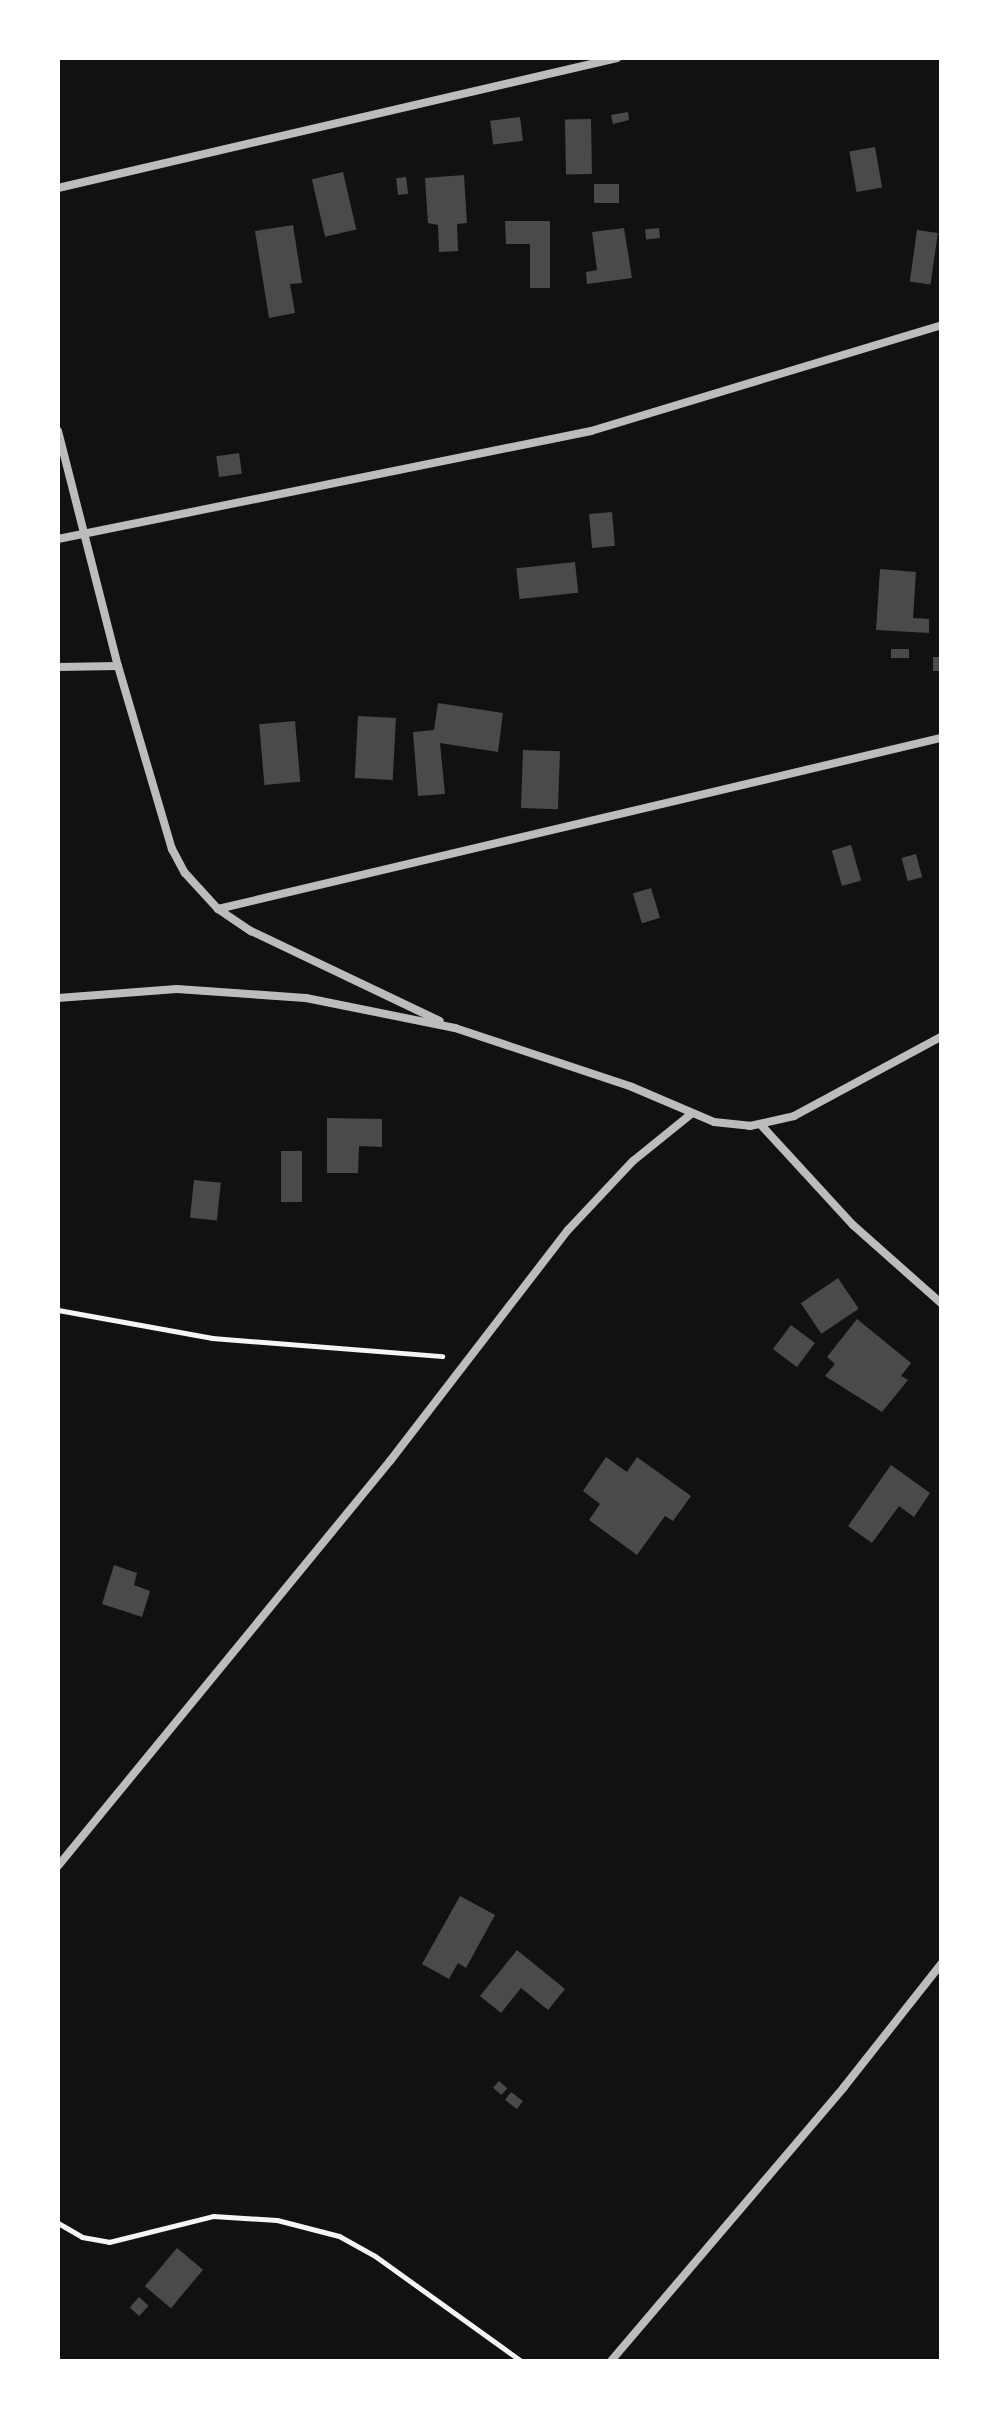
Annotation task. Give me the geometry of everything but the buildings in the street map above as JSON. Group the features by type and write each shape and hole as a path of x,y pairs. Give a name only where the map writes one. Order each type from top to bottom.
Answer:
{"street":[{"path":"58,188 617,58"},
{"path":"58,539 591,431 941,325"},
{"path":"58,431 118,666 172,849 218,909 251,931 455,1028 632,1087 714,1122 761,1125 794,1116 941,1037"},
{"path":"58,667 118,666"},
{"path":"218,909 941,738"},
{"path":"58,998 235,990 306,998 455,1028"},
{"path":"58,1866 568,1230 633,1161 691,1114"},
{"path":"761,1125 853,1225 941,1303"},
{"path":"611,2361 844,2087 941,1964"}],"path":[{"path":"58,1310 212,1338 467,1359"},
{"path":"58,2223 82,2237 109,2242 128,2241 213,2216 277,2220 339,2236 375,2256 521,2361"},
{"path":"173,2361 195,2361"}]}
